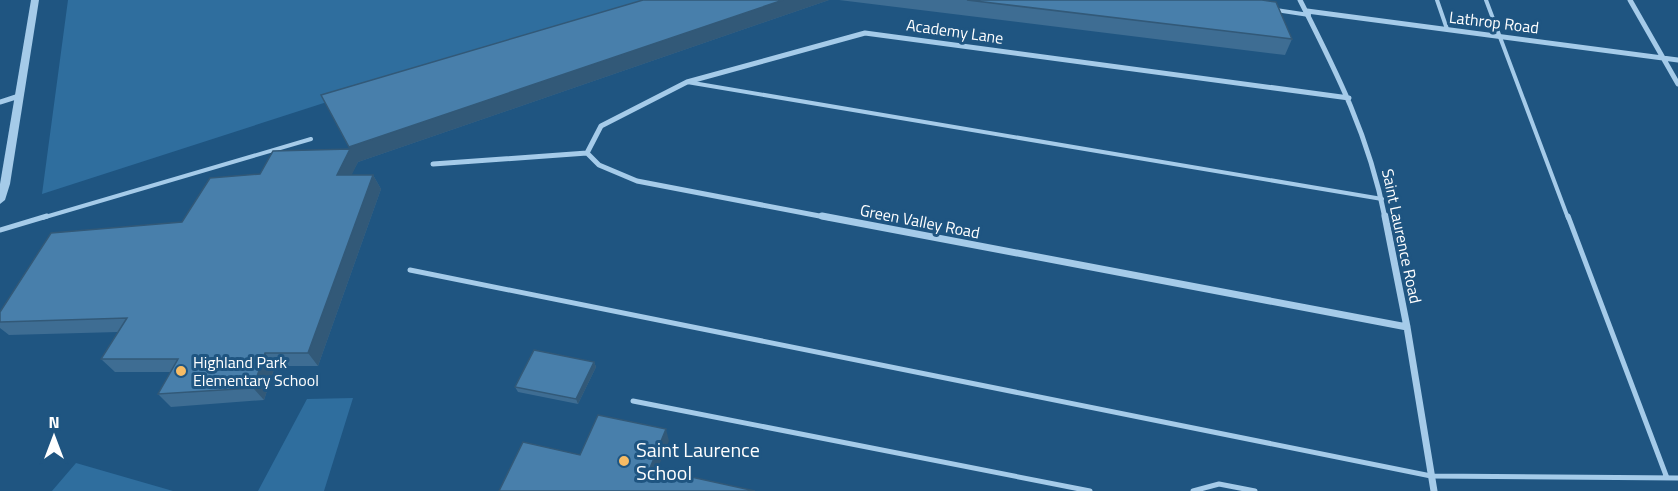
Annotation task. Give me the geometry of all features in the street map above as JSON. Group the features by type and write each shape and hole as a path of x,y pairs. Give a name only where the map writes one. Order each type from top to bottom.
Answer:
{"street":[{"path":"0,200 5,184 35,0"},
{"name":"Saint Laurence Road","path":"1300,0 1349,98 1376,171 1407,327 1434,491"},
{"path":"1630,0 1678,84"},
{"name":"Lathrop Road","path":"1308,13 1678,60"},
{"name":"Academy Lane","path":"587,153 601,126 687,82 865,33 1349,98"},
{"path":"0,102 19,96"},
{"path":"433,164 587,153"},
{"name":"Green Valley Road","path":"587,153 599,165 637,181 1407,327"}],"lane":[{"path":"1437,0 1447,29"},
{"path":"1486,0 1666,478"},
{"path":"1264,9 1308,13"},
{"path":"687,82 1382,199"},
{"path":"0,230 311,139"},
{"path":"410,270 1431,476 1678,478"},
{"path":"633,401 1090,491"},
{"path":"1193,491 1219,484 1256,491"}],"shaded area":[{"path":"68,0 643,0 42,194"},
{"path":"353,398 324,491 258,491 307,399"},
{"path":"76,463 173,491 52,491"}],"building":[{"path":"643,0 783,0 349,147 321,95"},
{"path":"967,0 1262,0 1276,2 1292,39"},
{"name":"Highland Park Elementary School","path":"350,149 337,175 373,175 308,353 265,353 253,388 158,394 178,359 101,359 127,318 0,322 0,312 51,233 182,222 210,178 260,174 273,151"},
{"path":"534,350 594,362 576,399 515,387"},
{"name":"Saint Laurence School","path":"598,415 666,429 650,468 755,491 499,491 523,442 580,455"}],"place":[{"name":"Highland Park Elementary School","path":"181,371"},
{"name":"Saint Laurence School","path":"624,461"}]}
